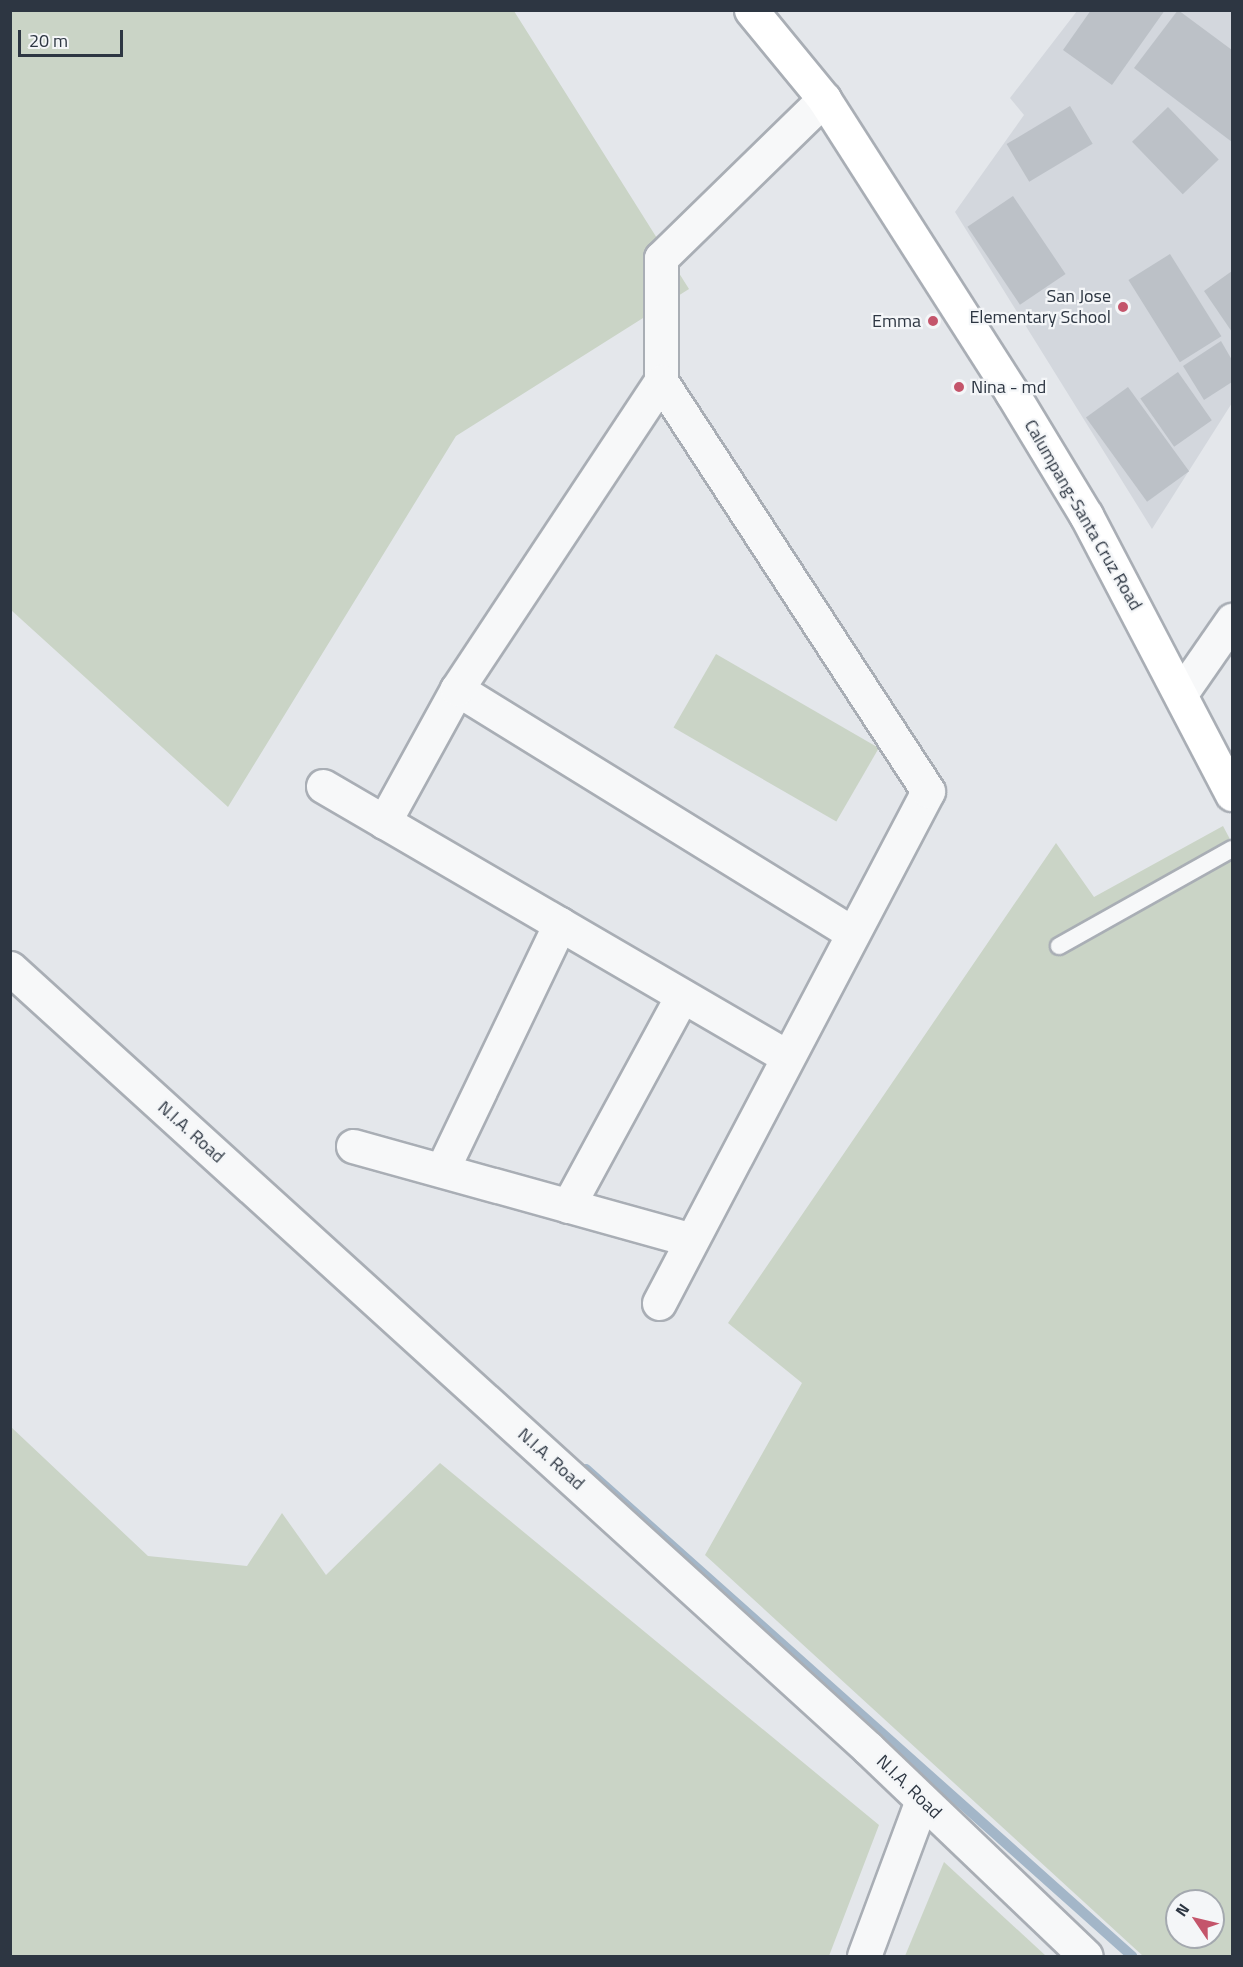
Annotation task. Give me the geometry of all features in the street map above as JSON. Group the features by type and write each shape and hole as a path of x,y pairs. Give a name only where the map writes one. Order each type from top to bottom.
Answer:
{"main road":[{"name":"Calumpang-Santa Cruz Road","path":"751,10 824,99 1086,515 1182,693 1233,794"}],"street":[{"path":"659,1304 688,1239 928,792 661,381 661,258 824,99"},
{"path":"384,822 457,689 661,381"},
{"path":"1182,693 1233,620"},
{"path":"457,689 852,933"},
{"path":"323,786 786,1056"},
{"path":"442,1170 560,924"},
{"name":"N.I.A. Road","path":"10,968 922,1800 1086,1956"},
{"path":"568,1206 682,996"},
{"path":"353,1146 688,1239"},
{"path":"864,1956 922,1800"}],"lane":[{"path":"1059,946 1233,849"}],"shaded area":[{"name":"San Jose Elementary School","path":"1077,11 1232,11 1232,403 1152,529 955,212 1024,115 1010,98"}],"green space":[{"path":"11,11 514,11 689,289 456,436 228,807 11,610"},
{"path":"716,654 879,748 836,822 674,728"},
{"path":"1223,826 1232,843 1232,1956 1143,1956 705,1555 802,1383 728,1323 1056,843 1094,897"},
{"path":"10,1426 148,1556 247,1566 282,1513 326,1575 440,1463 879,1825 829,1956 11,1956"},
{"path":"944,1862 1046,1956 905,1956"}],"building":[{"path":"1091,10 1165,10 1112,85 1063,50"},
{"path":"1178,10 1232,50 1232,142 1134,68"},
{"path":"1070,106 1093,144 1029,182 1007,144"},
{"path":"1168,107 1219,160 1183,194 1132,142"},
{"path":"1013,196 1066,274 1020,305 967,227"},
{"path":"1170,254 1221,336 1180,362 1128,280"},
{"path":"1232,271 1232,332 1204,291"},
{"path":"1221,341 1232,360 1232,382 1204,400 1183,366"},
{"path":"1178,372 1212,420 1174,447 1140,398"},
{"path":"1128,387 1189,471 1147,502 1086,418"}],"waterway":[{"path":"586,1469 1132,1956"}],"place":[{"name":"San Jose Elementary School","path":"1123,307"},
{"name":"Emma","path":"933,321"},
{"name":"Nina - md","path":"959,387"}]}
